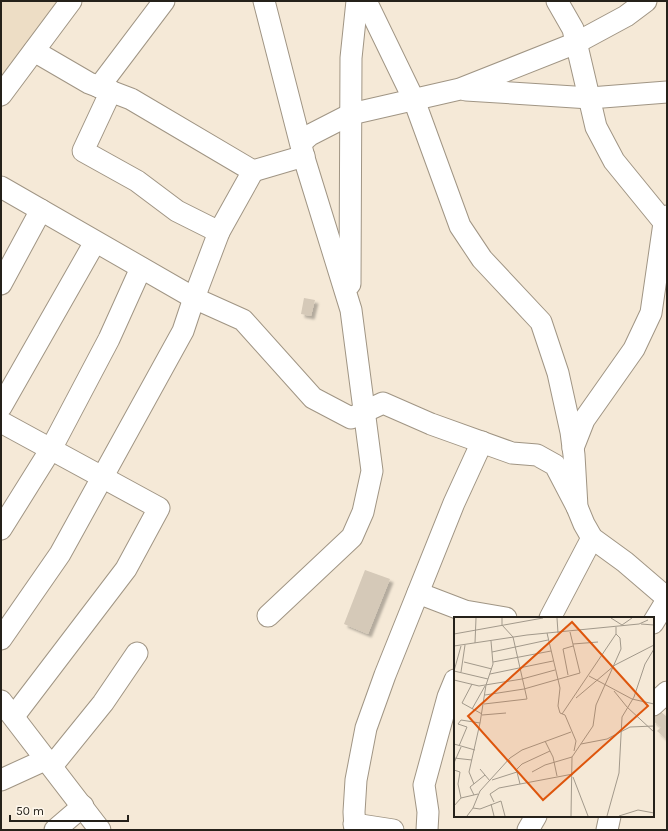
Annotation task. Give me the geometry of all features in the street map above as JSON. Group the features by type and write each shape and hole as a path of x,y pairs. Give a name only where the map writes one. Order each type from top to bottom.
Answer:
{"street":[{"path":"1,95 71,1"},
{"path":"164,1 105,89 83,151 138,181 177,211 220,232"},
{"path":"264,1 302,149 351,310"},
{"path":"268,616 352,537 363,512 372,471 351,310 351,58 357,1"},
{"path":"366,1 414,100 460,226 482,259 541,322 558,372 571,432 577,507"},
{"path":"557,1 573,29 596,127 614,161 666,222 651,313 634,349 584,420 573,448"},
{"path":"1,639 60,554 183,331 194,298 220,232 253,171 302,149 310,135 351,114 460,89 576,43 626,16 646,1"},
{"path":"34,51 89,83 131,99 253,171"},
{"path":"460,89 590,98 667,92"},
{"path":"1,187 194,298 243,320 313,398 351,418 383,403 432,424 512,453 537,455 555,465 592,538 625,562 667,599 654,621"},
{"path":"1,284 41,210"},
{"path":"1,406 95,242"},
{"path":"1,529 51,449 109,339 141,268"},
{"path":"1,422 159,508 126,569 7,708 100,830"},
{"path":"393,830 354,827 356,780 366,728 385,676 454,503 482,442"},
{"path":"551,617 592,538"},
{"path":"418,593 465,611 479,615 497,617"},
{"path":"1,780 50,763 104,703 137,653"},
{"path":"428,830 428,812 424,785 448,697 454,682"},
{"path":"654,703 667,692"},
{"path":"55,830 83,806"},
{"path":"528,830 535,817"},
{"path":"607,830 610,817"}],"shaded area":[{"path":"1,1 71,1 1,95"}],"building":[{"path":"304,298 315,300 311,316 301,314"},
{"path":"365,570 390,579 368,634 344,624"},
{"path":"660,711 667,717 667,740 657,731 661,727 654,722 654,717"}]}
